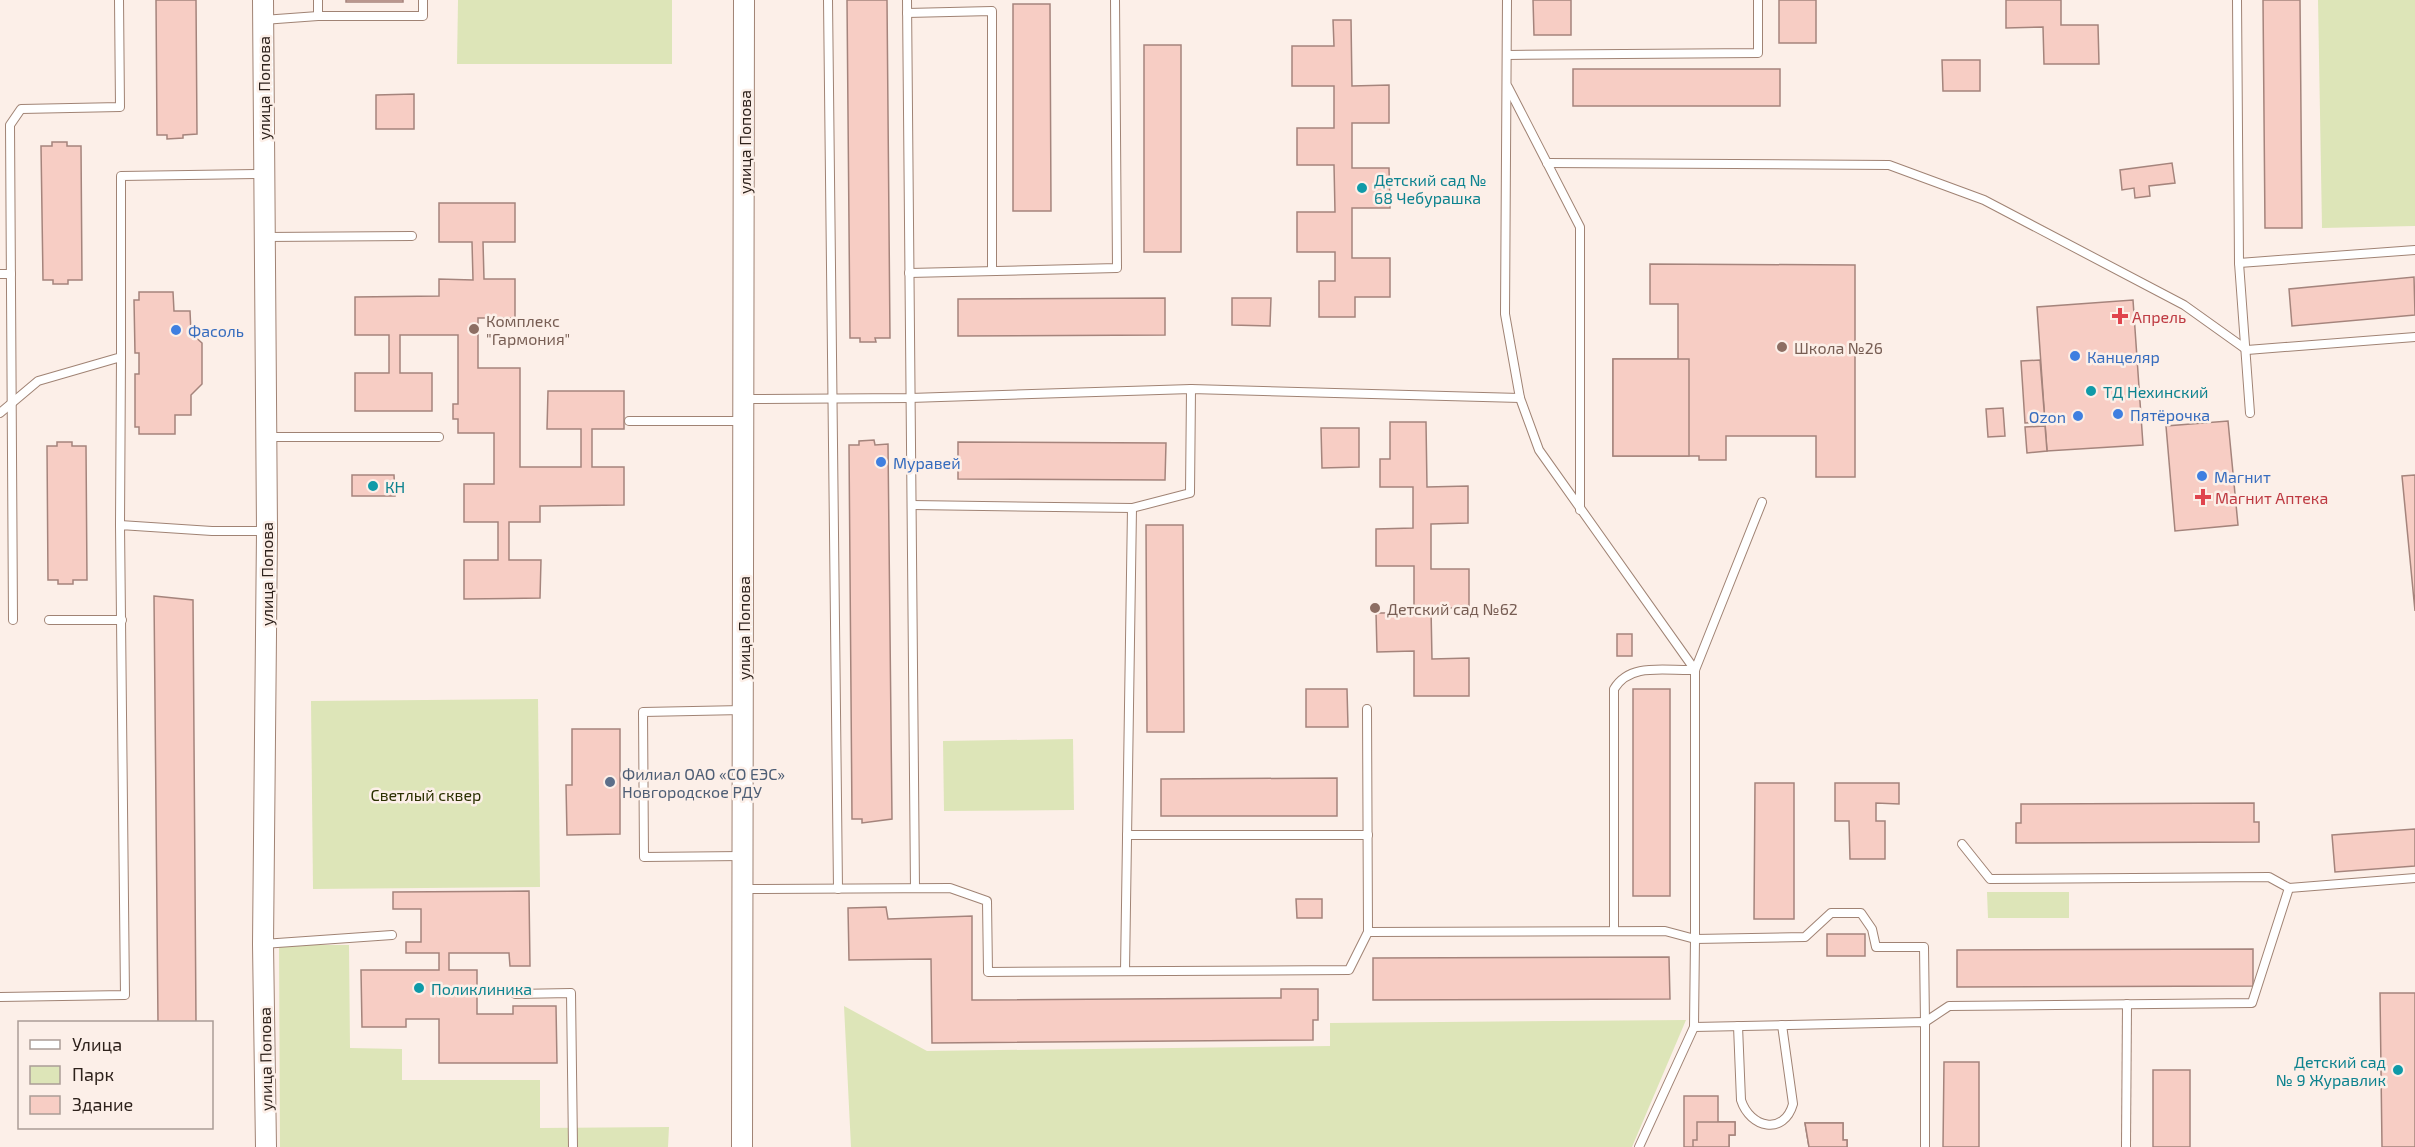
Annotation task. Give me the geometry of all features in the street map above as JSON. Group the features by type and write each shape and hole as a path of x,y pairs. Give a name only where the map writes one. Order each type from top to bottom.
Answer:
{"street":[{"name":"улица Попова","path":"263,0 267,437 263,944 266,1147"},
{"name":"улица Попова","path":"742,1147 744,0"}],"lane":[{"path":"13,620 10,125 21,109 120,107 119,0"},
{"path":"318,0 318,16"},
{"path":"263,20 318,16 423,16 423,0"},
{"path":"828,0 838,889"},
{"path":"907,0 915,888"},
{"path":"909,273 1117,268 1114,0"},
{"path":"1507,0 1505,314 1520,398 1539,450 1695,670"},
{"path":"1506,55 1758,53 1758,0"},
{"path":"2237,0 2239,263 2250,413"},
{"path":"907,13 992,11 992,271"},
{"path":"1507,85 1580,227 1580,510"},
{"path":"1546,163 1889,165 1984,200 2184,305 2247,350 2415,337"},
{"path":"0,997 125,995 120,525 121,176 264,174"},
{"path":"265,237 412,236"},
{"path":"2239,263 2415,250"},
{"path":"0,274 11,274"},
{"path":"0,412 13,404 38,381 121,357"},
{"path":"743,399 910,398 1191,389 1520,398"},
{"path":"912,505 1132,508 1190,492 1191,389"},
{"path":"629,421 743,421"},
{"path":"267,437 439,437"},
{"path":"1639,1147 1694,1027 1695,670 1762,502"},
{"path":"1125,971 1132,508"},
{"path":"120,525 212,531 267,531"},
{"path":"49,620 122,620"},
{"path":"1614,930 1614,689 1620,678 1632,671 1695,670"},
{"path":"743,890 950,888 987,901 988,972 1349,970 1368,932 1367,709"},
{"path":"743,856 644,857 643,712 744,710"},
{"path":"1127,835 1368,835"},
{"path":"1962,844 1990,879 2270,877 2289,888 2415,878"},
{"path":"1694,1027 1925,1022 1949,1006 2252,1003 2289,888"},
{"path":"1368,932 1614,930 1665,931 1695,939 1805,938 1831,913 1861,913 1872,930 1876,947 1924,947 1925,1147"},
{"path":"263,944 392,935"},
{"path":"514,994 571,993 573,1147"},
{"path":"2126,1147 2127,1004"},
{"path":"1738,1026 1742,1100 1745,1110 1760,1123 1769,1125 1783,1120 1790,1113 1793,1104 1782,1025"}],"green space":[{"path":"458,0 672,0 672,64 457,64"},
{"path":"2318,0 2415,0 2415,226 2322,228"},
{"name":"Светлый сквер","path":"538,699 540,887 313,889 311,701"},
{"path":"1073,739 1074,810 944,811 943,741"},
{"path":"1987,892 2069,892 2069,918 1988,918"},
{"path":"279,945 349,945 350,1048 402,1049 402,1080 540,1080 540,1128 669,1127 668,1147 280,1147"},
{"path":"844,1006 927,1051 1330,1046 1330,1023 1686,1020 1632,1147 851,1147"}],"building":[{"path":"156,0 196,0 197,134 183,135 183,138 167,139 167,135 157,135"},
{"path":"346,0 403,0 403,2 346,2"},
{"path":"847,0 887,0 890,338 875,338 876,342 860,342 860,338 850,338"},
{"path":"1533,0 1571,0 1571,35 1534,35"},
{"path":"1779,0 1816,0 1816,43 1779,43"},
{"path":"2006,0 2061,0 2061,25 2098,25 2099,64 2044,64 2043,27 2006,28"},
{"path":"2263,0 2300,0 2302,228 2265,228"},
{"path":"1013,4 1050,4 1051,211 1013,211"},
{"name":"Детский сад № 68 Чебурашка","path":"1333,20 1351,20 1352,86 1389,85 1389,123 1352,123 1352,168 1389,168 1390,208 1352,208 1352,258 1390,258 1390,297 1355,297 1355,317 1319,317 1319,281 1335,281 1335,252 1297,252 1297,212 1335,212 1334,165 1297,165 1297,128 1334,128 1334,86 1292,86 1292,46 1334,46"},
{"path":"1144,45 1181,45 1181,252 1144,252"},
{"path":"1942,60 1980,60 1980,91 1943,91"},
{"path":"1573,69 1780,69 1780,106 1573,106"},
{"path":"414,94 414,129 376,129 376,95"},
{"path":"52,142 67,142 67,146 81,146 82,280 68,280 68,284 53,284 53,280 43,280 41,146 52,146"},
{"path":"2172,163 2175,183 2149,186 2150,196 2135,198 2134,188 2122,190 2120,170"},
{"path":"439,203 515,203 515,242 483,242 484,279 515,279 515,318 478,318 478,368 520,368 520,467 581,467 581,429 547,429 548,391 624,391 624,429 592,429 592,467 624,467 624,505 540,506 540,522 509,522 509,560 541,560 540,598 464,599 464,560 498,560 498,522 464,522 464,484 494,484 494,433 458,433 458,419 453,419 453,404 458,404 458,335 400,335 400,373 432,373 432,411 355,411 355,373 389,373 389,335 355,335 355,297 439,296 439,279 473,280 472,242 439,242"},
{"path":"1650,264 1855,265 1855,477 1816,477 1816,436 1726,436 1726,460 1699,460 1699,456 1613,456 1613,359 1678,359 1678,304 1650,304"},
{"path":"2414,277 2415,315 2292,326 2289,289"},
{"path":"139,292 173,292 174,311 190,311 191,333 202,343 202,384 191,395 191,415 175,415 175,434 139,434 139,427 135,427 135,374 139,374 139,353 135,353 134,300 139,300"},
{"path":"1165,298 1165,335 958,336 958,299"},
{"path":"1232,298 1271,298 1270,326 1232,325"},
{"name":"ТД Нехинский","path":"2133,300 2143,445 2047,451 2037,307"},
{"path":"1613,359 1689,359 1689,456 1613,456"},
{"path":"2040,360 2045,422 2025,423 2021,361"},
{"path":"2003,408 2005,436 1988,437 1986,409"},
{"name":"Магнит","path":"2228,421 2238,525 2175,531 2166,426"},
{"path":"1390,422 1426,422 1427,487 1468,486 1468,523 1431,524 1431,569 1469,569 1469,608 1431,608 1432,659 1469,658 1469,696 1414,696 1414,651 1377,652 1376,613 1414,613 1414,566 1376,566 1376,529 1413,528 1413,487 1380,487 1380,459 1390,459"},
{"path":"2045,426 2047,451 2027,453 2025,427"},
{"path":"1321,428 1359,428 1359,467 1322,468"},
{"path":"874,440 875,445 888,444 892,819 862,823 862,819 852,819 849,445 859,445 859,441"},
{"path":"57,442 72,442 72,446 86,446 87,580 73,580 73,584 58,584 58,580 48,580 47,446 57,446"},
{"path":"958,442 1166,443 1165,480 958,479"},
{"name":"КН","path":"352,475 394,475 395,496 352,496"},
{"path":"2415,475 2415,611 2402,476"},
{"path":"1146,525 1183,525 1184,732 1147,732"},
{"path":"154,596 193,600 196,1021 158,1021"},
{"path":"1617,634 1632,634 1632,656 1617,656"},
{"path":"1306,689 1347,689 1348,727 1306,727"},
{"path":"1633,689 1670,689 1670,896 1633,896"},
{"path":"572,729 620,729 620,834 567,835 566,785 572,785"},
{"path":"1337,778 1337,816 1161,816 1161,779"},
{"path":"1755,783 1794,783 1794,919 1754,919"},
{"path":"1835,783 1899,783 1899,804 1876,803 1876,821 1885,821 1885,859 1850,859 1849,821 1835,821"},
{"path":"2254,803 2254,822 2259,822 2259,842 2016,843 2016,823 2021,823 2021,804"},
{"path":"2415,829 2415,866 2335,872 2332,835"},
{"name":"Поликлиника","path":"529,891 530,966 510,966 509,953 449,953 449,970 477,970 477,1014 513,1014 513,1006 556,1006 557,1063 439,1063 439,1019 406,1019 406,1027 362,1027 361,970 439,970 439,953 406,953 406,942 421,942 421,909 393,909 393,892"},
{"path":"1296,899 1322,899 1322,918 1297,918"},
{"path":"886,907 888,919 972,916 972,1000 1281,998 1281,989 1318,989 1318,1020 1313,1020 1313,1040 932,1043 931,959 849,960 848,908"},
{"path":"1827,934 1865,934 1865,956 1827,956"},
{"path":"2253,949 2253,986 1957,987 1957,950"},
{"path":"1669,957 1670,999 1373,1000 1373,958"},
{"name":"Детский сад № 9 Журавлик","path":"2380,993 2415,993 2415,1147 2382,1147"},
{"path":"1944,1062 1979,1062 1979,1147 1943,1147"},
{"path":"2153,1070 2190,1070 2190,1147 2153,1147"},
{"path":"1684,1096 1718,1096 1718,1122 1735,1122 1735,1135 1729,1135 1729,1147 1684,1147"},
{"path":"1697,1122 1735,1122 1735,1135 1729,1135 1729,1147 1693,1147 1693,1140 1697,1140"},
{"path":"1805,1123 1843,1123 1843,1140 1847,1140 1847,1147 1809,1147"},
{"path":"1805,1123 1843,1123 1843,1140 1847,1140 1847,1147 1809,1147"}],"place":[{"name":"Детский сад № 68 Чебурашка","path":"1362,188"},
{"name":"Апрель","path":"2120,316"},
{"name":"Комплекс \"Гармония\"","path":"474,329"},
{"name":"Фасоль","path":"176,330"},
{"name":"Школа №26","path":"1782,347"},
{"name":"Канцеляр","path":"2075,356"},
{"name":"ТД Нехинский","path":"2091,391"},
{"name":"Пятёрочка","path":"2118,414"},
{"name":"Ozon","path":"2078,416"},
{"name":"Муравей","path":"881,462"},
{"name":"Магнит","path":"2202,476"},
{"name":"КН","path":"373,486"},
{"name":"Магнит Аптека","path":"2203,497"},
{"name":"Детский сад №62","path":"1375,608"},
{"name":"Филиал ОАО «СО ЕЭС» Новгородское РДУ","path":"610,782"},
{"name":"Поликлиника","path":"419,988"},
{"name":"Детский сад № 9 Журавлик","path":"2398,1070"}]}
